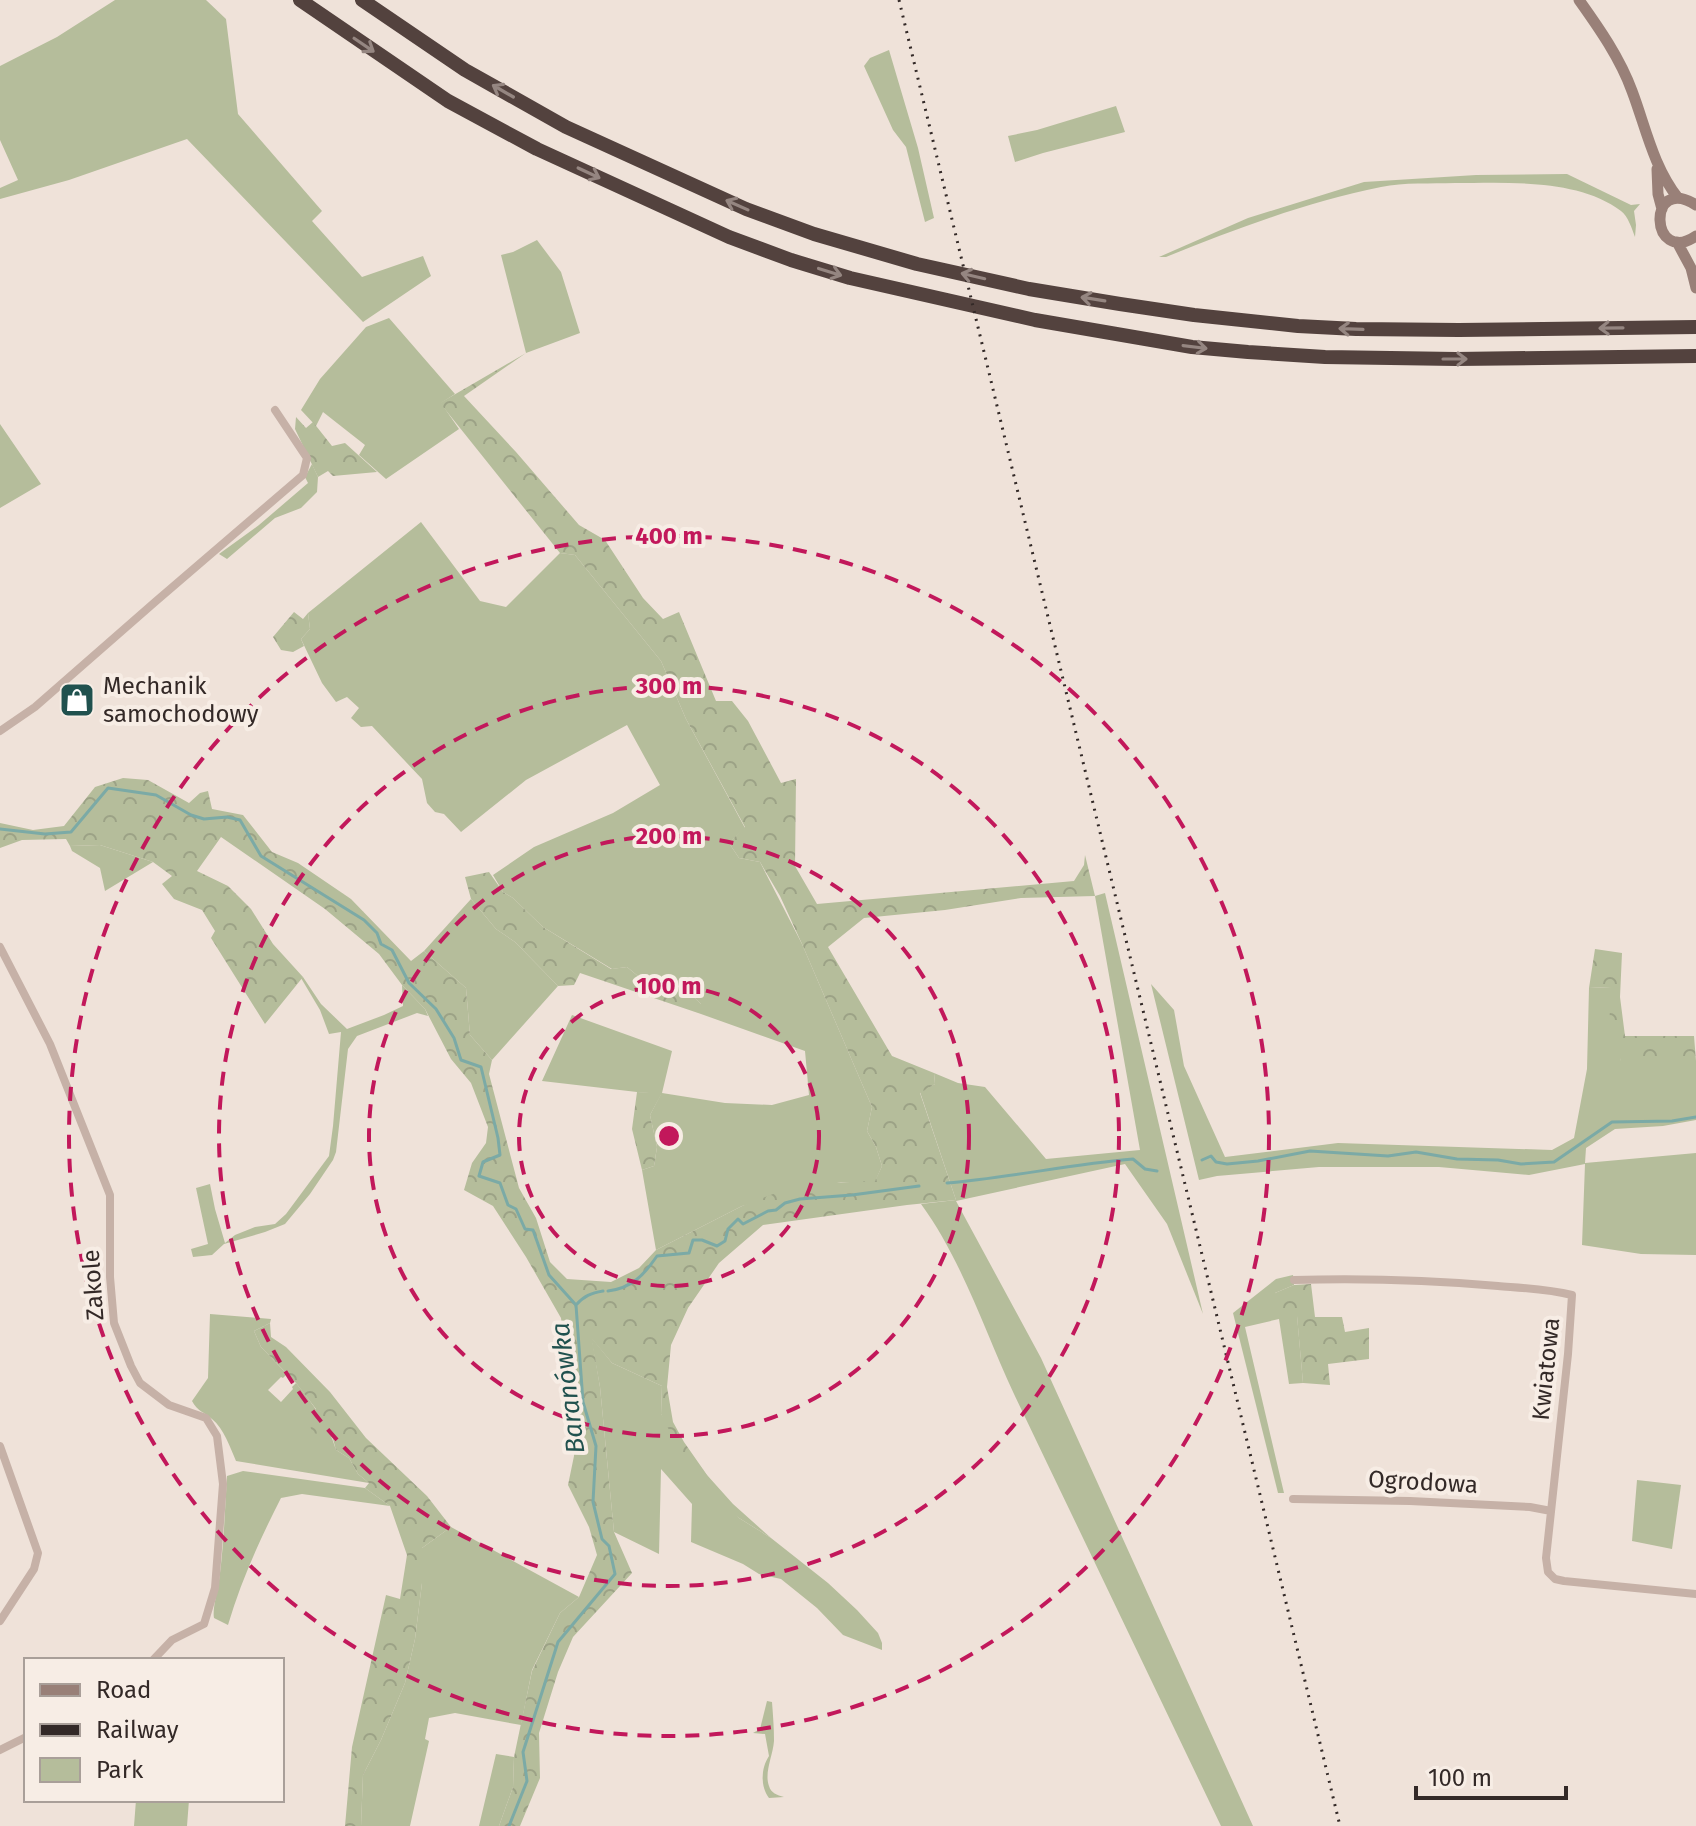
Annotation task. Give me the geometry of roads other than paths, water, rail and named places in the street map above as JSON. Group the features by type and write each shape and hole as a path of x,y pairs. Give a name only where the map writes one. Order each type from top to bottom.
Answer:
{"highway":[{"path":"300,0 448,101 537,149 729,237 850,278 1035,320 1192,347 1310,356 1456,359 1695,356"},
{"path":"362,0 465,70 566,127 746,209 814,234 917,264 1029,289 1194,315 1282,325 1356,329 1692,327"}],"street":[{"path":"1579,0 1617,58 1632,89 1657,164 1667,184 1678,198 1696,205"},
{"path":"1657,164 1662,209"},
{"path":"1678,198 1662,209 1660,227 1664,235 1677,242 1695,237"},
{"path":"1691,268 1695,237"},
{"path":"1677,242 1691,268 1696,288"},
{"path":"0,731 35,707 303,475 307,458 275,410"},
{"name":"Zakole","path":"0,947 50,1044 110,1195 110,1277 114,1323 131,1366 140,1383 169,1405 206,1418 217,1436 223,1484 215,1588 204,1624 172,1640 155,1658"},
{"name":"Kwiatowa","path":"1294,1280 1370,1278 1429,1281 1572,1295 1546,1565 1548,1572 1555,1579 1696,1594"},
{"path":"0,1446 38,1553 34,1569 0,1621"},
{"name":"Ogrodowa","path":"1293,1499 1419,1501 1530,1507 1551,1511"},
{"path":"0,1750 24,1738"}],"waterway":[{"name":"Baranówka","path":"0,829 45,834 71,832 108,788 156,795 204,819 227,817 240,820 261,856 364,920 377,933 381,944 392,950 409,983 436,1009 454,1038 461,1060 481,1067 500,1155 483,1162 479,1176 500,1183 508,1205 516,1209 525,1229 533,1230 549,1275 576,1305 583,1402 596,1446 593,1502 602,1539 609,1546 615,1574 558,1642 523,1752 527,1781 509,1826"},
{"path":"1202,1160 1211,1156 1216,1162 1227,1164 1310,1151 1388,1156 1416,1152 1521,1164 1554,1162 1612,1122 1672,1121 1696,1117"},
{"path":"947,1183 1133,1159 1145,1169 1157,1171"},
{"path":"608,1291 637,1280 657,1256 689,1253 693,1240 717,1246 725,1241 728,1229 738,1219 743,1224 785,1203 919,1186"},
{"path":"576,1305 588,1295 603,1291"}],"railway":[{"path":"899,0 1340,1826"}],"place":[{"name":"Mechanik samochodowy","path":"77,700"}]}
